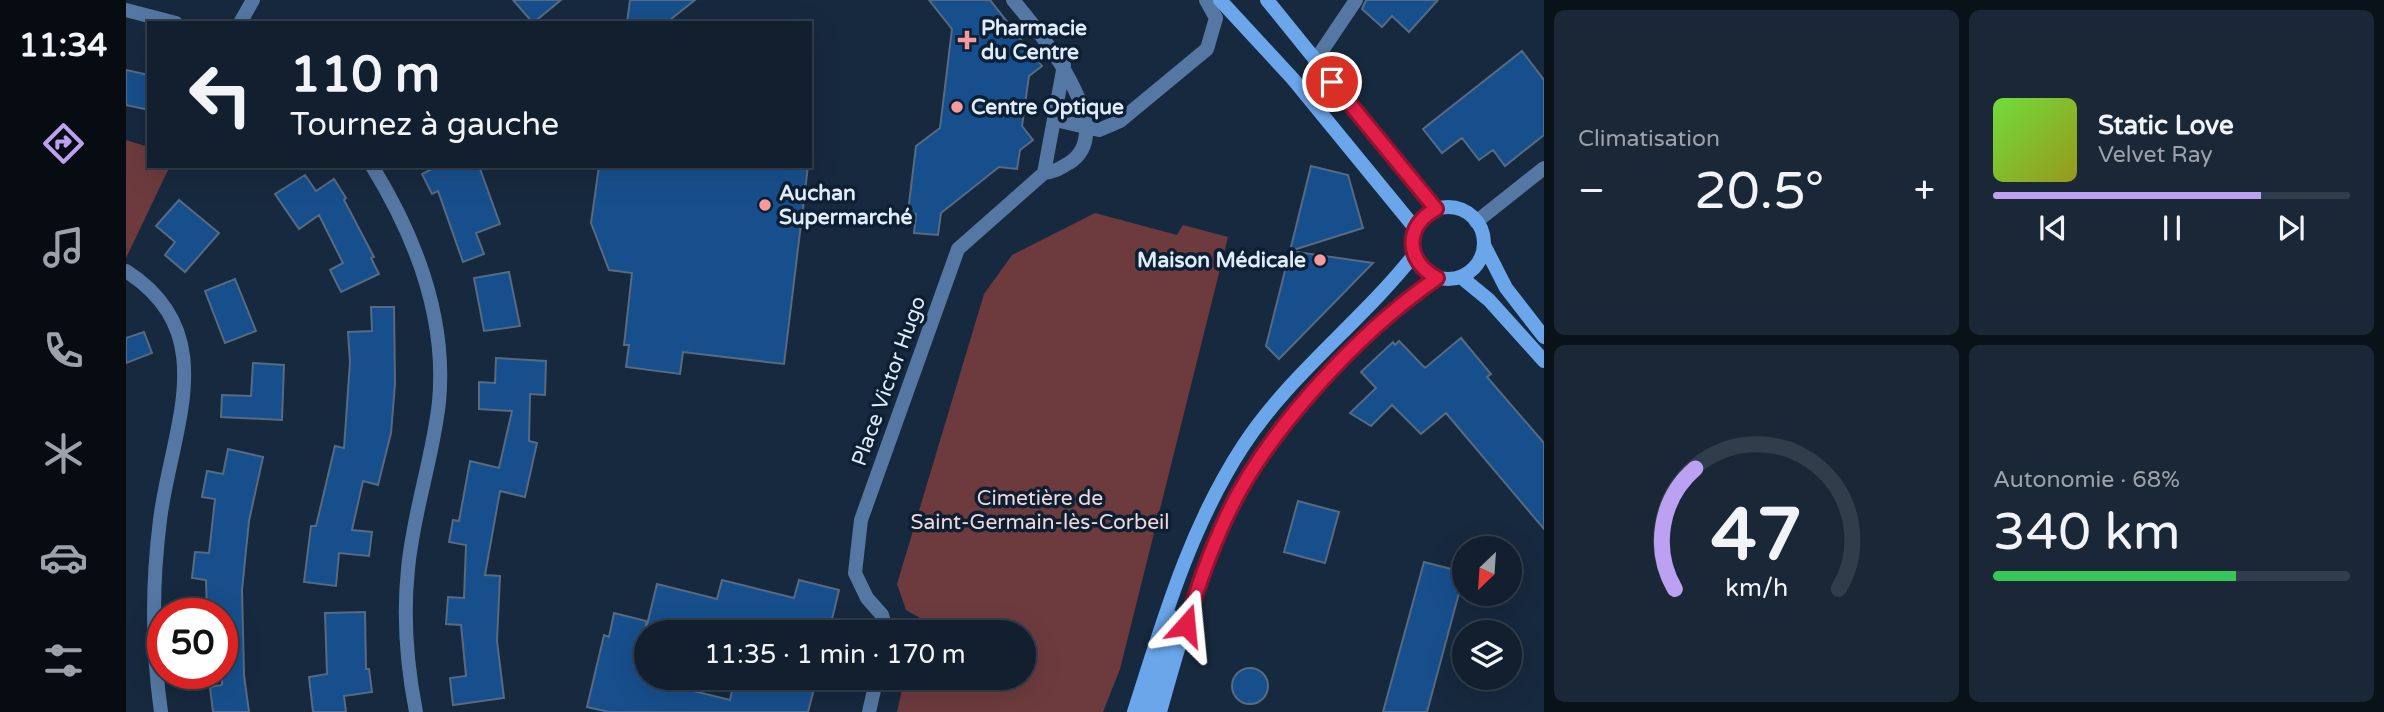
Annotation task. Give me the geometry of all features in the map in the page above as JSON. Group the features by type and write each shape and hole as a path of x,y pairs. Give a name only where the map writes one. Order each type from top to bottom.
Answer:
{"main road":[{"path":"1220,0 1293,79 1415,228"},
{"path":"1267,0 1436,209"},
{"path":"1437,278 1419,265 1414,255 1412,246 1415,228 1420,220 1436,209 1458,209 1476,222 1483,244 1506,288 1544,337"},
{"path":"1160,712 1199,584 1226,518 1261,458 1307,398 1402,302 1437,278 1461,276 1477,264 1483,244"},
{"path":"1134,712 1179,574 1210,503 1244,445 1290,386 1389,287 1414,255"},
{"path":"1461,276 1489,300 1544,361"},
{"path":"1147,712 1165,656 1179,574"}],"street":[{"path":"241,21 253,0"},
{"path":"1013,0 1064,65 1085,126"},
{"path":"1055,120 1099,130 1120,121 1207,49 1216,18 1206,0"},
{"path":"1315,61 1356,0"},
{"path":"126,10 168,21"},
{"path":"1044,173 1064,65"},
{"name":"Place Victor Hugo","path":"883,620 867,598 855,573 861,520 958,249 1044,173 1054,172 1084,151 1087,138 1085,126"},
{"path":"373,168 412,240 425,278 439,360 439,401 408,568 406,625 416,712"},
{"path":"1476,222 1544,168"},
{"path":"126,271 156,296 169,314 179,333 187,375 166,479 155,571 154,624 161,712"},
{"path":"869,712 874,690"}],"green space":[{"path":"126,140 147,146 147,168 169,168 126,258"},
{"name":"Cimetière de Saint-Germain-lès-Corbeil","path":"1095,213 1177,235 1183,225 1228,237 1120,669 1103,712 897,712 902,690 1036,690 1036,620 920,620 906,610 897,584 984,294 1012,255"}],"building":[{"path":"513,0 561,0 535,21 531,21"},
{"path":"630,0 695,0 669,21 627,21"},
{"path":"929,0 990,0 1042,66 1029,76 1022,126 1033,140 1020,150 1017,169 999,167 941,213 938,235 914,233 916,214 908,212 916,146 940,128 952,29"},
{"path":"1366,0 1438,0 1409,32 1392,16 1382,27 1362,9"},
{"path":"1522,51 1544,80 1544,135 1505,166 1493,150 1479,160 1462,138 1442,153 1423,129"},
{"path":"126,70 147,75 147,110 126,105"},
{"path":"1311,166 1348,175 1363,228 1290,251"},
{"path":"434,168 480,168 500,224 476,233 484,254 463,262 438,191 432,194 422,174"},
{"path":"599,168 808,168 784,364 683,352 680,374 626,367 629,345 624,345 632,273 609,270 591,223"},
{"path":"305,175 316,191 334,179 374,257 371,258 379,274 341,292 330,270 343,263 319,215 299,229 275,194"},
{"path":"179,200 219,233 185,272 165,255 175,242 156,226"},
{"path":"1290,251 1373,263 1279,359 1266,346"},
{"path":"509,272 520,326 484,331 474,278"},
{"path":"235,279 256,331 225,343 205,291"},
{"path":"371,307 394,307 395,384 391,433 378,485 363,481 352,530 372,532 369,556 339,553 336,586 304,582 311,526 316,526 335,446 344,448 350,362 348,332 372,331"},
{"path":"144,332 152,353 126,363 126,338"},
{"path":"1461,338 1491,374 1487,377 1544,443 1544,529 1446,413 1421,434 1392,405 1371,426 1350,413 1376,388 1361,372 1393,342 1395,345 1399,341 1425,368"},
{"path":"496,358 546,361 545,395 530,394 529,441 537,443 525,497 500,491 485,575 500,576 497,641 504,698 453,705 450,678 466,676 461,625 446,624 448,597 464,598 466,545 449,542 453,520 459,521 470,461 499,468 512,411 479,409 479,382 495,383"},
{"path":"253,363 284,365 282,420 221,417 222,395 251,396"},
{"path":"228,449 263,457 249,521 242,590 244,675 249,712 213,712 210,689 238,689 238,598 207,598 206,580 192,578 195,552 209,553 215,499 202,497 207,471 223,474"},
{"path":"1298,501 1339,512 1325,563 1284,552"},
{"path":"1424,562 1452,569 1452,606 1456,606 1427,712 1383,712"},
{"path":"722,580 794,598 799,580 839,590 832,620 648,620 657,584 717,599"},
{"path":"365,612 366,669 369,669 372,692 344,696 346,712 313,712 309,677 327,674 325,613"},
{"path":"614,613 642,620 634,620 634,690 689,690 730,700 732,690 814,690 808,712 609,712 587,707 604,635 609,637"},
{"path":"1250,668 1263,673 1268,686 1263,699 1250,704 1237,699 1232,686 1237,673"}],"place":[{"name":"Pharmacie du Centre","path":"967,40"},
{"name":"Centre Optique","path":"957,107"},
{"name":"Auchan Supermarché","path":"765,205"},
{"name":"Maison Médicale","path":"1320,260"}],"route":[{"path":"1186,625 1199,584 1226,518 1261,458 1307,398 1402,302 1437,278 1419,265 1412,246 1412,237 1420,220 1436,209 1332,82"}]}
